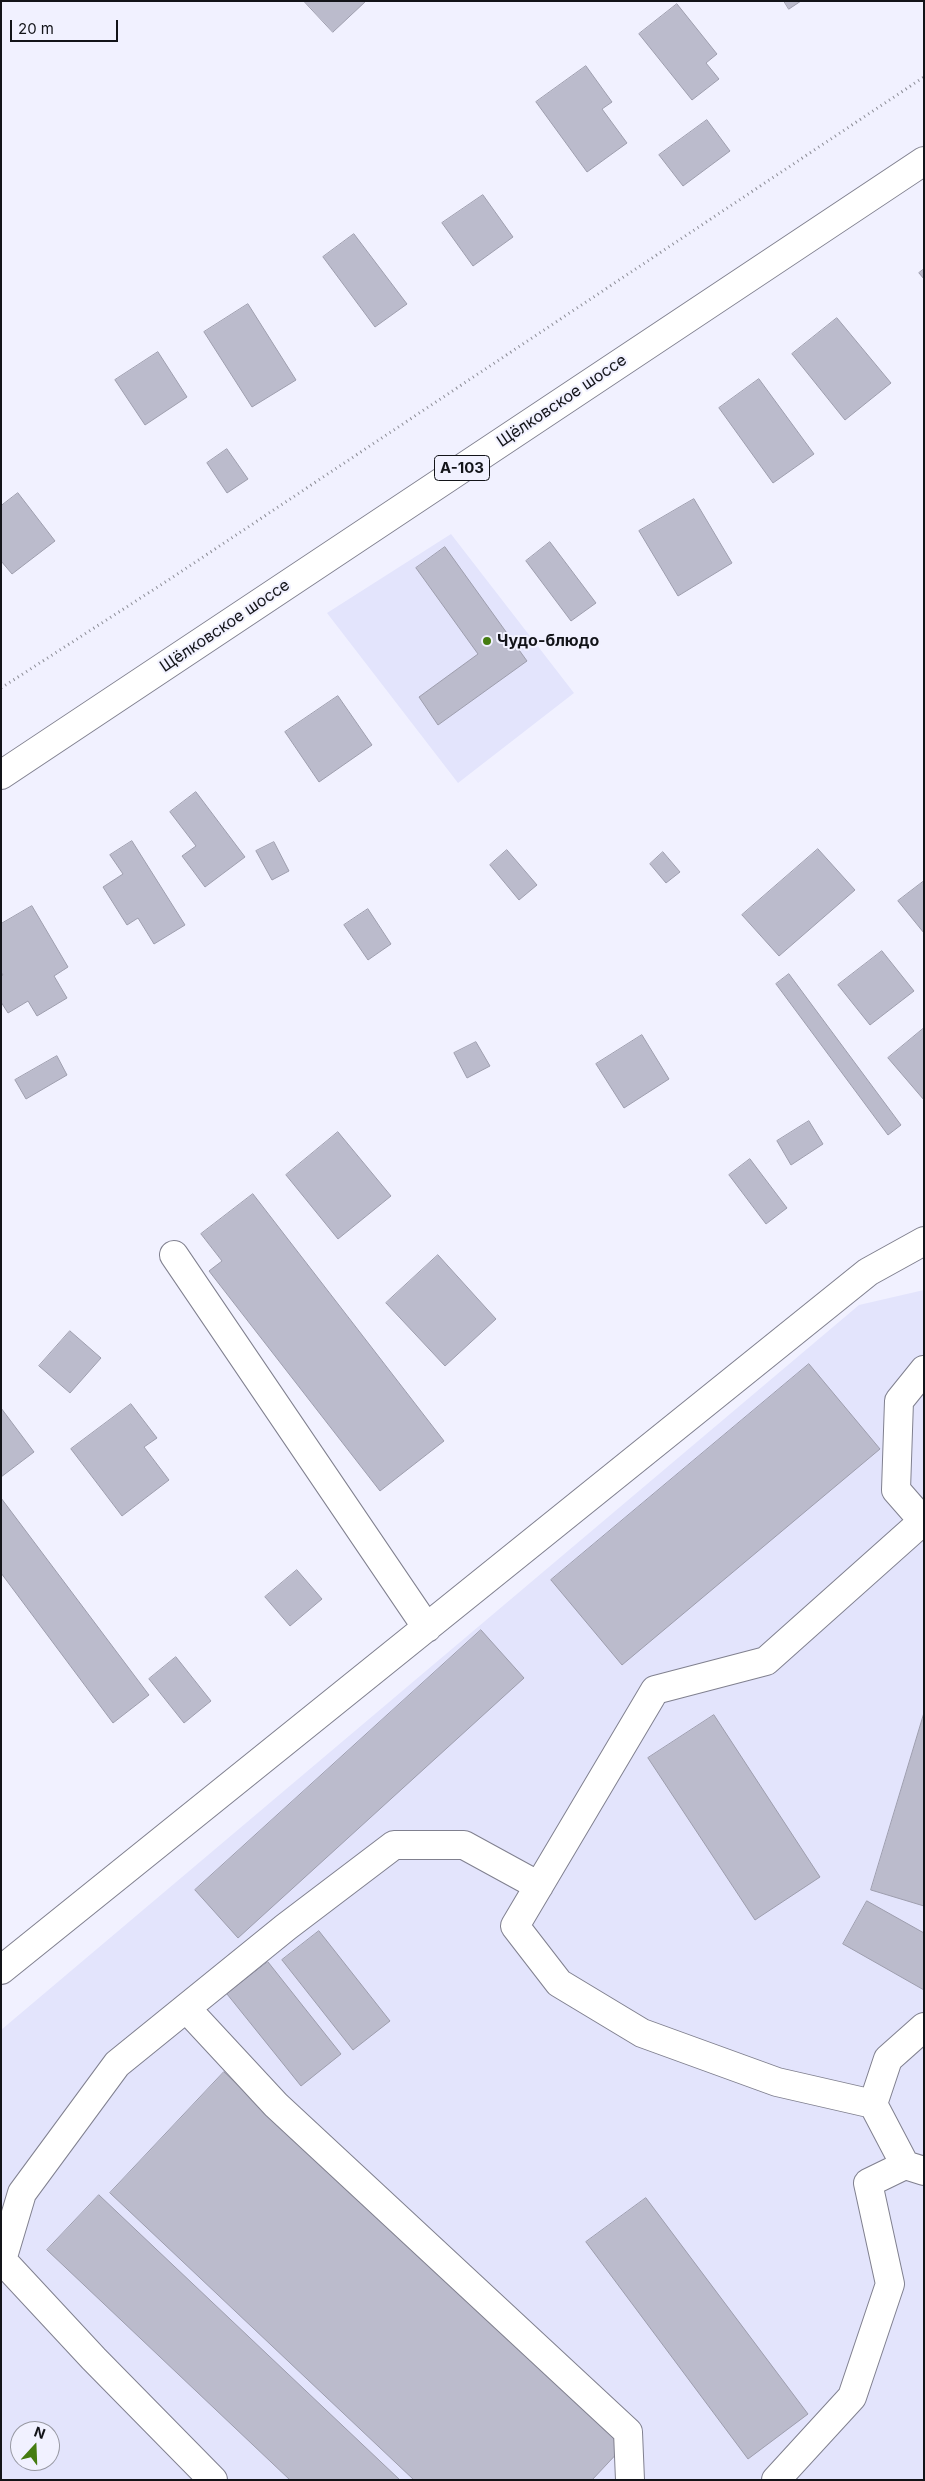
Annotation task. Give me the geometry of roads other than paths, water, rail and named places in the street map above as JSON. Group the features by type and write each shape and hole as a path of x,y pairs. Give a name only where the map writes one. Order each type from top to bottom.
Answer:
{"main road":[{"name":"Щёлковское шоссе","path":"1,774 924,161"},
{"path":"1,1970 868,1272 924,1241"},
{"path":"174,1255 427,1628"},
{"path":"776,2480 852,2398 890,2284 868,2182 914,2168 873,2104 777,2082 642,2033 559,1983 515,1926 654,1690 766,1661 923,1522 896,1490 899,1401 924,1370"},
{"path":"213,2480 94,2359 2,2260 22,2193 117,2064 286,1927 394,1845 464,1845 539,1886"},
{"path":"186,2008 276,2105 628,2432 630,2480"},
{"path":"873,2104 888,2059 924,2027"}],"place":[{"name":"Чудо-блюдо","path":"487,641"}]}
